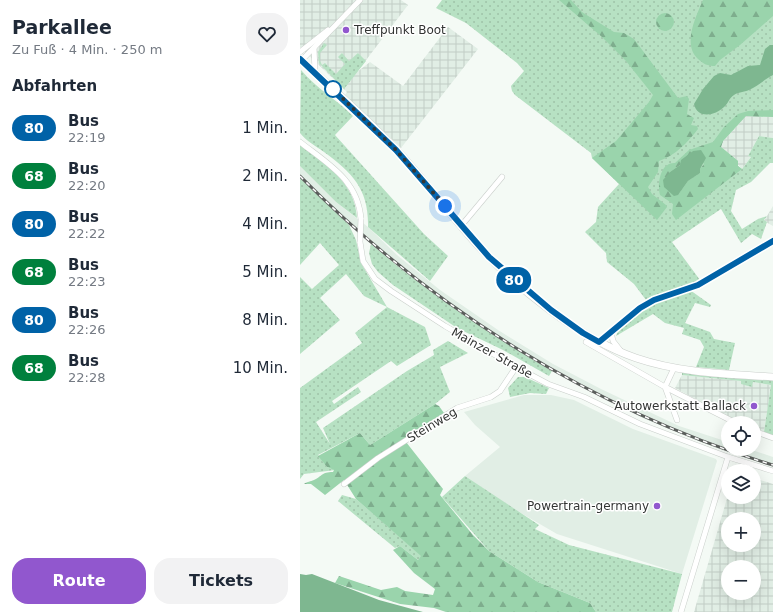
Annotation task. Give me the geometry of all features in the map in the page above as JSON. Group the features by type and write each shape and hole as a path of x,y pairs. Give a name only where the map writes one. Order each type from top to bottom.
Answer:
{"main road":[{"path":"301,61 393,146 489,257 540,302 571,325 599,342 622,352 674,368 773,377"}],"street":[{"path":"301,61 360,0"},
{"path":"300,52 331,29"},
{"path":"315,47 313,59 315,73"},
{"name":"Mainzer Straße","path":"300,142 336,170 349,183 358,203 361,219 360,242 363,261 376,279 391,291 445,326 548,384 584,397 640,424 728,457 773,471"},
{"path":"461,226 502,177"},
{"path":"599,342 649,302 698,285 771,243"},
{"path":"611,332 613,341 622,352"},
{"path":"586,342 665,387 722,416"},
{"name":"Steinweg","path":"344,484 378,458 457,408 491,397 500,391 516,367"},
{"path":"674,368 665,387 677,420"},
{"path":"761,434 773,438"},
{"path":"681,612 728,457"}],"shaded area":[{"path":"300,0 401,0 408,5 357,72 370,62 403,86 448,27 478,49 401,148 345,95 347,92 300,47"},
{"path":"442,0 773,0 773,117 746,116 723,141 721,147 738,161 738,166 742,169 751,157 748,156 759,136 773,138 773,163 770,163 751,182 736,190 731,211 742,229 758,219 767,216 764,220 767,222 761,239 752,234 741,243 721,209 672,242 700,280 646,300 634,284 607,262 606,253 585,232 596,222 598,207 619,184 592,158 591,153 515,95 511,86 524,71 517,63 466,23 436,8"},
{"path":"324,43 327,45 320,53 320,61 322,65 325,63 336,74 345,64 338,57 342,53 349,61 358,53 366,61 344,89 319,63 318,52"},
{"path":"770,45 773,45 773,75 747,91 737,93 725,106 716,112 711,114 702,114 696,109 694,104 703,89 714,76 720,73 731,75 748,66 760,65 765,49"},
{"path":"301,70 313,83 353,116 335,135 424,234 448,256 430,281 368,227 366,203 351,175 300,133"},
{"path":"746,116 773,117 773,138 759,136 748,156 751,157 742,169 721,147 723,141"},
{"path":"300,145 329,167 345,184 355,205 357,218 336,202 300,166"},
{"path":"701,150 706,158 700,169 700,173 688,181 678,195 674,196 664,187 663,180 670,172 680,165 681,160 693,151"},
{"path":"300,166 336,202 368,227 397,255 440,290 498,330 553,364 601,389 679,426 721,440 721,449 645,419 552,371 494,337 435,296 356,231 300,178"},
{"path":"300,178 349,225 356,240 361,263 387,307 364,296 346,274 320,298 340,320 300,354 300,277 312,289 339,265 320,243 300,265"},
{"path":"773,206 773,226 764,221"},
{"path":"371,244 392,262 458,312 552,371 549,376 503,350 457,328 393,285 378,272 372,264 369,253"},
{"path":"690,290 711,305 710,307 695,303 685,323 710,332 714,339 735,343 729,370 696,367 704,347 700,340 682,334 684,328 665,323 653,314 616,336 620,328 627,320 637,313 670,297"},
{"path":"387,307 425,327 431,345 397,366 391,361 332,401 334,404 358,387 361,392 316,422 330,444 323,428 407,371 434,355 433,350 448,341 468,353 440,367 450,392 435,404 370,445 360,433 318,455 327,467 335,470 304,474 300,479 300,388 362,343 355,333"},
{"path":"682,372 773,379 773,437 764,432 771,385 753,382 752,387 741,384 741,381 682,375"},
{"path":"682,375 741,381 752,386 753,382 771,385 764,432 761,430 761,416 727,416 675,388"},
{"path":"518,377 525,377 549,388 546,394 530,393 510,397 508,388"},
{"path":"524,395 551,395 574,400 633,429 716,459 717,461 682,574 557,534 514,509 465,476 500,447 475,425 464,412"},
{"path":"761,453 773,457 773,467 741,456 761,456"},
{"path":"465,476 539,525 535,529 569,545 682,574 672,612 596,612 590,603 538,582 489,551 442,497"},
{"path":"761,480 773,484 773,612 694,612 721,519 721,552 761,552 761,512 723,512 725,504 761,504"},
{"path":"342,495 356,499 422,556 418,560 400,546 395,548 338,501"},
{"path":"300,574 312,574 379,600 423,612 300,612"}],"green space":[{"path":"559,0 571,0 582,12 614,32 624,33 634,39 678,98 687,96 689,99 687,114 694,118 691,125 697,126 698,129 681,148 659,161 658,172 648,187 652,194 667,207 657,220 592,158 616,141 649,102 653,95 626,61 602,37"},
{"path":"703,0 773,0 773,16 740,45 720,60 715,66 710,66 698,59 693,53 691,46 694,22"},
{"path":"665,13 671,16 674,22 671,28 665,31 659,28 656,22 659,16"},
{"path":"773,110 773,117 746,116 723,141 721,147 738,161 738,166 742,169 676,220 672,214 673,204 660,195 659,180 663,170 666,166 675,163 689,150 713,142 724,127 738,114 748,111","holes":["693,151 704,164 700,169 700,173 688,181 678,195 670,172 680,165"]},
{"path":"435,404 439,406 444,413 429,422 406,442 443,489 440,495 473,535 489,551 538,582 590,603 596,612 446,612 434,608 400,604 335,583 339,576 381,590 397,587 405,591 433,595 435,589 414,573 393,550 400,546 418,560 421,556 356,499 344,480 325,495 311,484 304,484 317,479 324,473 333,472 334,470 327,467 318,456 360,433 370,445"}],"railway":[{"path":"300,176 351,224 404,269 460,311 519,350 580,385 642,416 707,442 773,465"}],"bus line":[{"name":"80","path":"300,59 363,117 396,150 472,240 489,257 522,287 561,318 599,342 640,308 654,300 698,285 773,241"}],"place":[{"name":"Treffpunkt Boot","path":"346,30"},
{"name":"Autowerkstatt Ballack","path":"754,406"},
{"name":"Powertrain-germany","path":"657,506"}],"route":[{"path":"333,89 371,124 396,150 445,206"}]}
